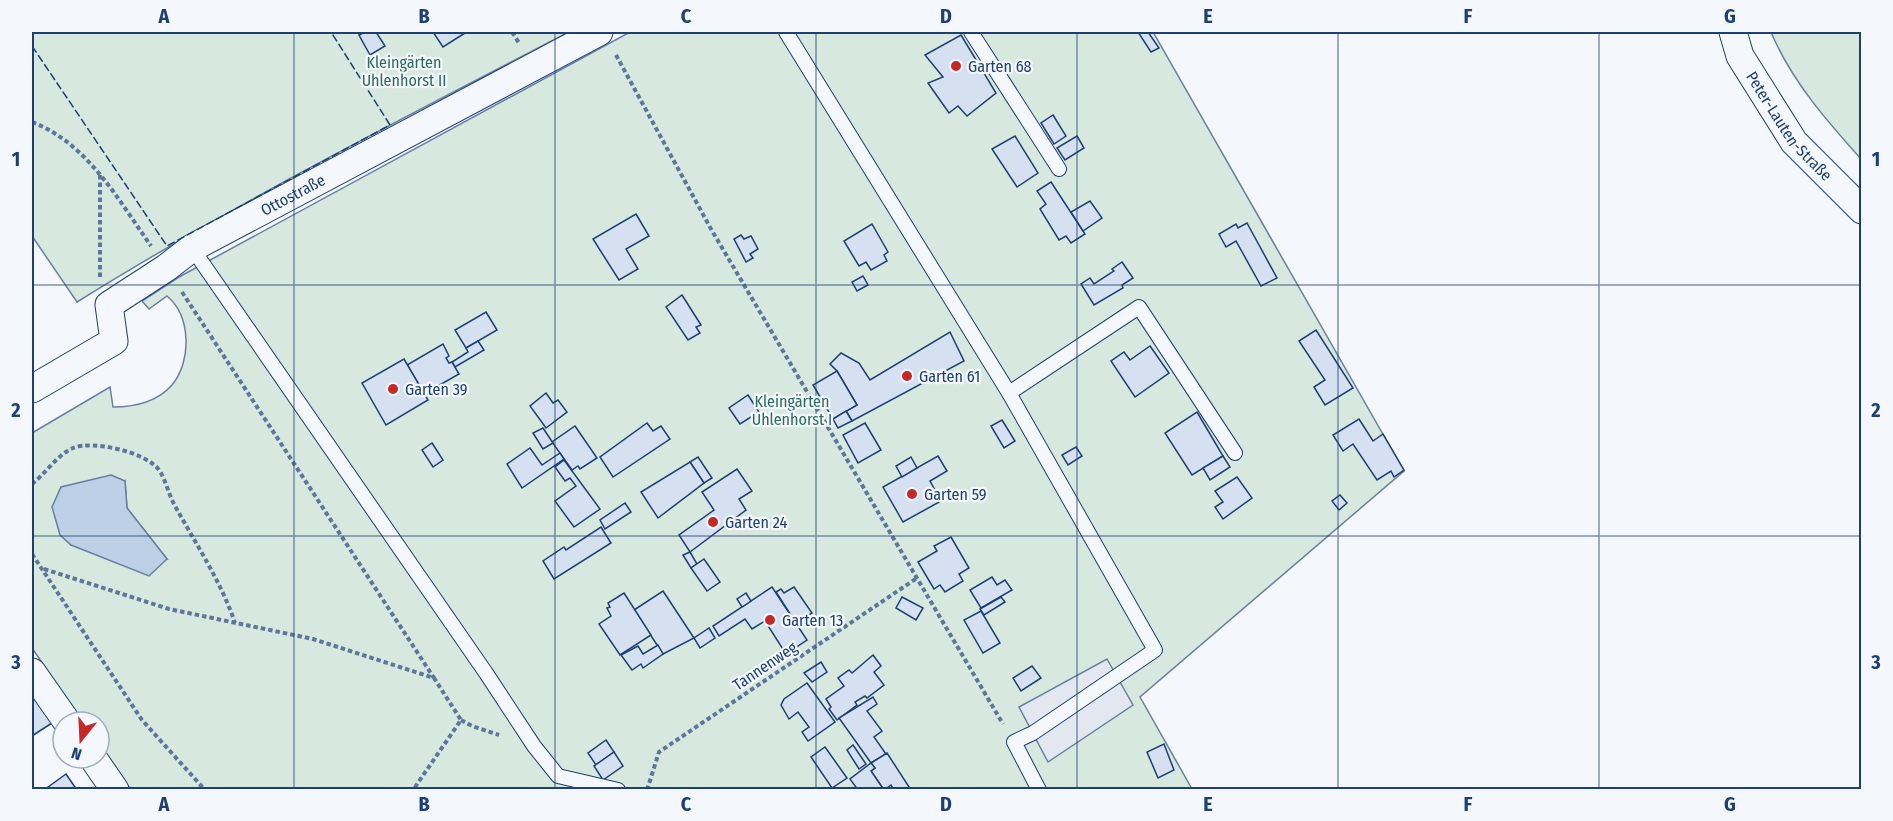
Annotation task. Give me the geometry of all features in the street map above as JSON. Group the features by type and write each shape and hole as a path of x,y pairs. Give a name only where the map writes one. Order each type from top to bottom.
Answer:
{"street":[{"name":"Peter-Lauten-Straße","path":"1733,32 1740,56 1794,142 1862,210"},
{"name":"Ottostraße","path":"108,305 166,268 192,248 606,41"},
{"path":"32,389 114,341 108,305"},
{"path":"32,672 59,710"},
{"path":"102,770 115,789"}],"lane":[{"path":"786,32 1009,393 1155,650 1033,733 1014,742 1039,789"},
{"path":"971,32 1059,169"},
{"path":"192,248 486,673 534,747 558,776 618,789"},
{"path":"1009,393 1138,307 1235,453"}],"path":[{"path":"606,41 711,229 1014,742"},
{"path":"32,122 53,130 100,173 166,268 461,720 412,789"},
{"path":"100,173 100,290 108,305"},
{"path":"32,484 73,448 90,445 107,447 147,461 158,469 170,497 228,602 235,622"},
{"path":"32,554 142,720 205,789"},
{"path":"44,569 169,609 313,639 434,678"},
{"name":"Tannenweg","path":"647,789 659,752 917,578"}],"green space":[{"name":"Kleingärten Uhlenhorst II","path":"32,32 569,32 259,196 77,302 32,236"},
{"name":"Kleingärten Uhlenhorst I","path":"630,32 1153,32 1404,471 1140,697 1192,789 131,790 111,761 111,710 75,710 32,648 32,433 110,387 113,407 121,407 137,405 160,396 172,385 179,375 186,352 181,315 167,296 149,309 142,301 179,277","holes":["125,481 127,508 167,559 71,545"]},
{"path":"1771,32 1861,32 1861,159 1799,83"}],"shaded area":[{"path":"1107,659 1133,705 1048,762 1019,707"}],"water":[{"path":"111,475 125,481 127,508 167,559 149,576 71,545 60,535 52,507 61,487"}],"building":[{"path":"365,32 376,32 385,46 370,55 359,35"},
{"path":"433,32 465,32 465,33 443,47"},
{"path":"1138,32 1148,32 1159,48 1151,52"},
{"name":"Garten 68","path":"961,35 996,93 967,116 958,106 949,113 928,83 943,77 925,55"},
{"path":"1053,115 1066,136 1054,144 1041,123"},
{"path":"1015,136 1038,173 1017,187 992,149"},
{"path":"1077,136 1084,148 1065,160 1057,148"},
{"path":"1051,182 1085,234 1071,243 1066,236 1059,240 1040,209 1046,204 1037,191"},
{"path":"1090,201 1102,218 1083,231 1071,212"},
{"path":"636,214 649,236 626,249 638,269 619,280 593,239"},
{"path":"1247,223 1277,278 1261,286 1236,241 1226,247 1219,234 1236,224 1238,228"},
{"path":"872,224 888,252 884,255 887,261 871,270 866,262 859,266 844,241"},
{"path":"741,235 744,239 751,236 758,249 750,254 753,258 746,262 734,239"},
{"path":"1122,262 1133,278 1122,285 1123,288 1094,305 1081,284 1090,278 1094,284 1114,271 1112,269"},
{"path":"863,276 868,285 857,291 852,282"},
{"path":"682,295 701,325 696,327 700,333 688,340 666,307"},
{"path":"486,312 497,330 466,348 455,330"},
{"path":"1316,330 1353,388 1325,405 1314,387 1325,380 1299,341"},
{"name":"Garten 61","path":"950,332 964,361 852,421 846,411 857,405 837,371 830,364 841,353 859,363 870,380"},
{"path":"478,341 484,350 455,367 452,362 468,352 466,348"},
{"path":"443,344 449,356 446,358 449,363 452,362 459,374 424,394 407,365"},
{"path":"1150,346 1169,373 1135,397 1111,361 1124,352 1130,360"},
{"name":"Garten 39","path":"404,359 428,400 386,425 362,383"},
{"path":"837,371 857,405 833,419 813,385"},
{"path":"546,393 553,403 558,400 567,412 546,428 530,406"},
{"path":"748,395 759,412 740,424 729,408"},
{"path":"846,411 852,421 838,428 833,419"},
{"path":"1197,412 1223,456 1192,475 1165,433"},
{"path":"1359,419 1373,441 1383,434 1404,470 1394,477 1391,471 1377,480 1353,444 1343,451 1333,435"},
{"path":"1002,420 1015,441 1004,448 991,426"},
{"path":"647,423 653,431 661,426 670,439 613,477 600,457"},
{"path":"865,423 881,450 858,463 843,435"},
{"path":"575,426 597,458 580,469 578,466 572,470 552,442"},
{"path":"543,428 553,443 543,449 533,433"},
{"path":"432,443 443,460 433,467 422,450"},
{"path":"1076,447 1082,456 1068,465 1062,455"},
{"path":"530,448 542,465 560,453 564,459 522,488 507,464"},
{"name":"Garten 59","path":"938,456 947,471 930,481 941,501 903,522 883,487"},
{"path":"1223,456 1230,467 1210,480 1203,468"},
{"path":"698,457 712,478 704,483 690,462"},
{"path":"911,457 917,468 902,477 896,466"},
{"path":"564,460 600,509 574,527 555,501 576,486 570,478 565,481 555,467"},
{"path":"690,462 704,483 658,518 641,492"},
{"name":"Garten 24","path":"737,469 752,491 739,499 746,510 690,552 679,535 714,510 702,492"},
{"path":"1237,477 1252,498 1223,519 1215,507 1223,502 1215,491"},
{"path":"1340,495 1347,503 1339,510 1332,501"},
{"path":"625,503 631,512 605,529 600,520"},
{"path":"601,527 611,543 554,579 543,561 564,547 566,550"},
{"path":"951,537 969,568 959,574 963,581 945,592 940,585 934,589 918,562 937,551 934,546"},
{"path":"690,552 697,564 691,568 683,555"},
{"path":"704,559 720,582 707,591 691,568"},
{"path":"992,577 997,585 1005,580 1012,590 981,608 970,590"},
{"name":"Garten 13","path":"772,587 807,640 786,654 765,621 752,629 745,619 719,636 713,626"},
{"path":"794,587 812,613 796,623 776,592 781,589 784,593"},
{"path":"663,591 694,638 663,654 634,610"},
{"path":"624,593 651,635 620,655 599,624 611,616 607,608 610,607 608,603"},
{"path":"746,593 751,601 742,607 737,599"},
{"path":"902,597 923,608 916,620 896,608"},
{"path":"1001,597 1005,602 984,615 980,609"},
{"path":"981,611 1000,643 983,653 964,620"},
{"path":"709,628 715,638 700,648 694,638"},
{"path":"658,645 663,654 643,668 641,664 632,670 621,655 638,646 643,654"},
{"path":"873,655 881,666 874,672 884,685 867,698 865,696 855,702 857,705 837,720 829,709 831,707 826,699 844,686 838,678 849,670 852,673"},
{"path":"821,662 827,672 812,682 804,673"},
{"path":"1032,666 1041,678 1021,691 1013,678"},
{"path":"807,683 835,722 808,741 802,732 809,727 798,712 789,719 781,705 784,699"},
{"path":"32,694 51,724 32,736"},
{"path":"873,697 877,704 867,711 882,731 874,737 886,754 871,763 839,718"},
{"path":"606,740 614,752 596,765 588,753"},
{"path":"1164,744 1174,770 1158,778 1147,752"},
{"path":"853,745 866,764 859,769 847,750"},
{"path":"825,747 847,778 832,788 811,757"},
{"path":"614,752 623,766 603,780 594,766"},
{"path":"887,753 911,790 894,790 891,785 884,790 871,771 875,768 871,763"},
{"path":"871,763 875,768 871,771 884,790 858,790 850,779"},
{"path":"66,774 77,790 44,790"}],"fence":[{"path":"32,46 167,246 390,125 331,32"}],"place":[{"name":"Garten 68","path":"956,66"},
{"name":"Garten 61","path":"907,376"},
{"name":"Garten 39","path":"393,389"},
{"name":"Garten 59","path":"912,494"},
{"name":"Garten 24","path":"713,522"},
{"name":"Garten 13","path":"770,620"}]}
